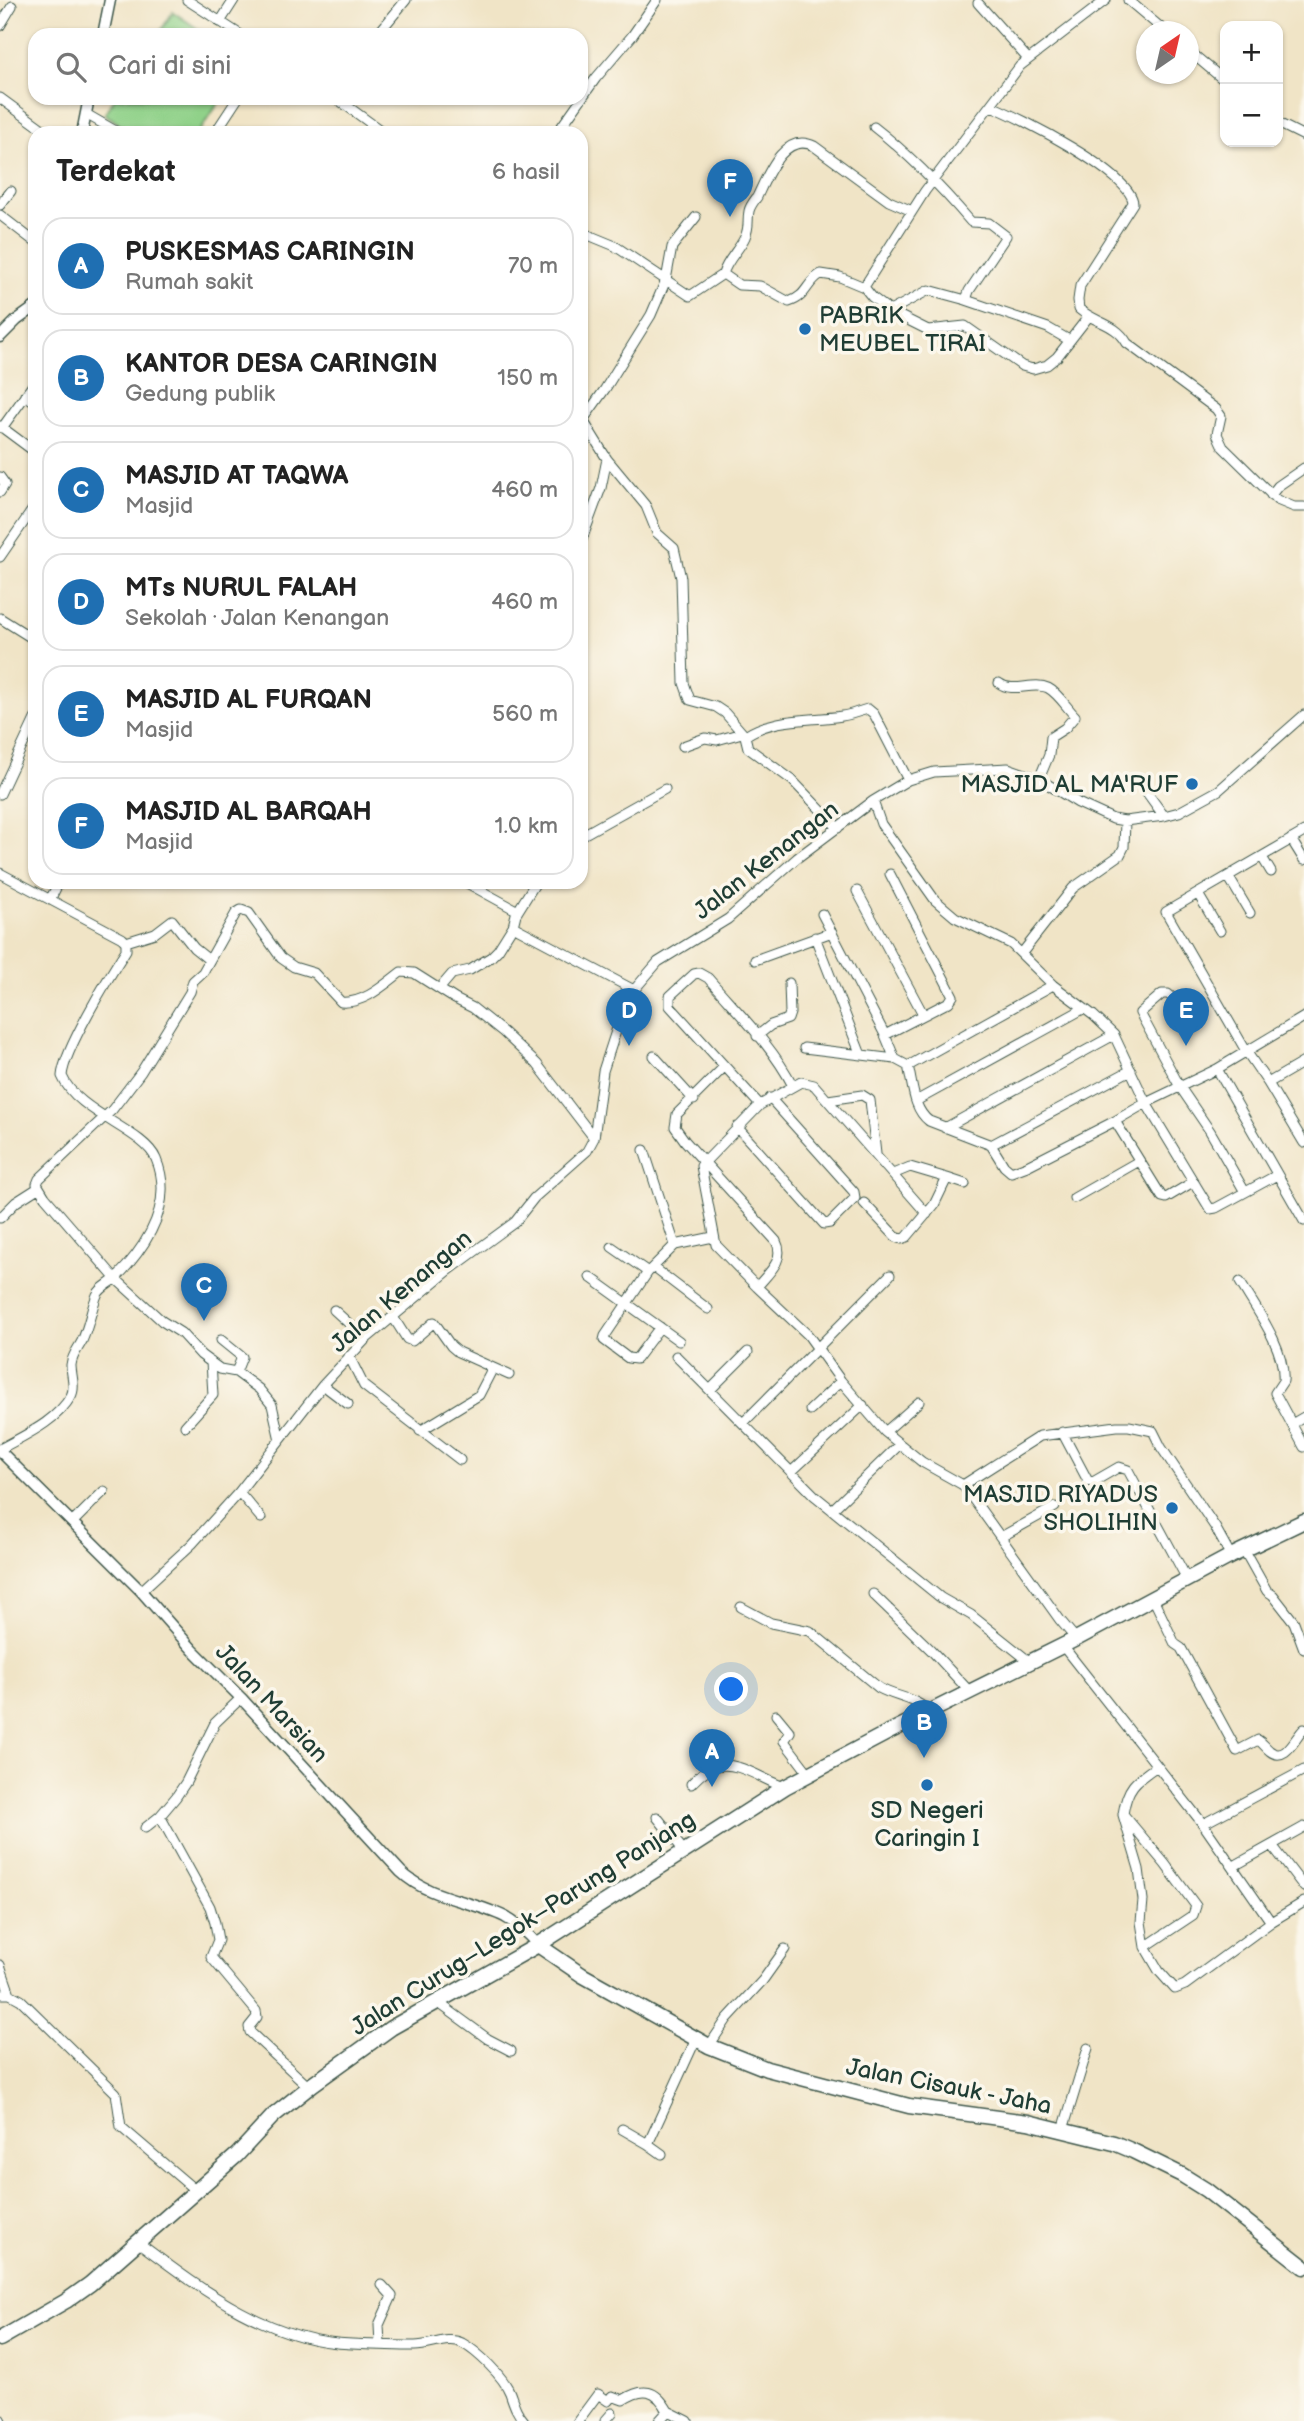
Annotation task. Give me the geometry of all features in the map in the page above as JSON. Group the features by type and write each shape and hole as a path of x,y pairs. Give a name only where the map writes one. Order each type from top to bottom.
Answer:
{"main road":[{"name":"Jalan Curug–Legok–Parung Panjang","path":"0,2339 66,2301 139,2243 237,2155 273,2116 391,2028 538,1945 785,1787 1304,1521"},
{"name":"Jalan Cisauk - Jaha","path":"538,1945 582,1975 702,2043 767,2069 909,2106 1028,2122 1114,2143 1182,2175 1206,2190 1304,2267"}],"street":[{"path":"104,28 110,0"},
{"path":"187,0 230,28"},
{"path":"220,22 234,0"},
{"path":"383,28 406,0"},
{"path":"588,89 632,36 657,0"},
{"path":"864,287 934,179 1020,66 1107,0"},
{"path":"1128,0 1153,21"},
{"path":"978,3 1028,59"},
{"path":"0,26 12,6"},
{"path":"1199,59 1220,77"},
{"path":"0,99 38,126"},
{"path":"83,126 88,105"},
{"path":"220,126 233,105"},
{"path":"346,105 374,126"},
{"path":"562,126 577,105"},
{"path":"991,106 1023,119 1101,167 1113,175 1132,195 1132,207 1079,289 1079,309 1122,334 1127,342 1220,413 1217,435 1223,447 1271,495 1286,505 1304,507"},
{"path":"86,114 107,126"},
{"path":"1283,126 1304,136"},
{"path":"874,127 892,139 934,179 971,222 989,223 1006,236 969,291 966,300"},
{"path":"588,235 615,246 690,296 723,274 725,265 746,235 749,209 769,170 788,148 796,143 814,146 889,201 912,211"},
{"path":"0,205 11,191"},
{"path":"0,215 28,233"},
{"path":"588,412 606,389 651,315 666,280 672,247 696,217"},
{"path":"723,274 739,285 760,286 789,302 799,299 811,280 821,274 840,277 864,287 890,311 928,330 965,326 1022,366 1034,369 1047,365 1057,357 1089,316"},
{"path":"890,311 929,290 1048,328 1069,340"},
{"path":"0,337 28,313"},
{"path":"28,393 1,427 28,447"},
{"path":"588,429 607,459 642,500 657,533 674,548 678,559 686,693 690,700 725,713 744,735 748,748 792,780 838,828"},
{"path":"588,523 601,488 607,459"},
{"path":"1271,495 1278,486 1304,468"},
{"path":"0,477 5,484 0,492"},
{"path":"0,557 28,516"},
{"path":"0,618 28,636"},
{"path":"999,683 1005,688 1050,689 1075,716 1065,728 1051,737 1049,755 1039,779"},
{"path":"683,746 705,738 717,740 785,722 845,716 868,709 874,714 908,779"},
{"name":"Jalan Kenangan","path":"141,1591 192,1544 239,1492 323,1385 366,1339 448,1271 515,1222 534,1198 587,1151 594,1138 603,1071 618,1025 634,990 658,962 727,919 797,859 873,801 908,779 934,772 1008,768 1039,779 1078,803 1113,819 1125,821 1164,816 1179,812 1219,790 1304,715"},
{"path":"0,793 28,734"},
{"path":"1140,783 1164,816"},
{"path":"588,832 665,789"},
{"path":"873,801 881,824 935,900 955,917 995,934 1022,953 1053,985 1093,1015 1114,1035 1146,1103 1208,1206 1213,1210 1277,1175"},
{"path":"1022,953 1073,888 1119,855 1124,847 1125,821"},
{"path":"1304,832 1166,912 1246,1051 1304,1143"},
{"path":"1292,839 1304,860"},
{"path":"1262,857 1271,872"},
{"path":"0,873 28,888"},
{"path":"885,1035 953,998 953,993 890,874"},
{"path":"1228,876 1250,913"},
{"path":"0,1450 49,1421 71,1396 74,1388 72,1360 82,1341 99,1292 116,1279 152,1234 159,1216 161,1187 158,1166 150,1150 103,1117 71,1090 63,1079 62,1072 87,1017 126,950 126,942 30,889"},
{"path":"50,900 56,889"},
{"path":"478,889 518,911"},
{"path":"440,988 452,974 470,970 498,950 532,889"},
{"path":"857,891 923,1014"},
{"path":"1198,894 1220,931"},
{"path":"280,1440 272,1405 259,1389 236,1372 220,1369 201,1355 189,1340 162,1321 116,1279 38,1188 39,1178 112,1110 141,1072 190,992 193,981 203,972 233,917 240,911 249,914 281,958 294,967 314,974 341,1002 369,996 401,972 407,971 473,1008 537,1064 594,1138"},
{"path":"822,915 895,1059"},
{"path":"126,942 155,933 169,920 173,920 194,948 209,960"},
{"path":"513,926 634,990"},
{"path":"755,960 832,932"},
{"path":"815,937 861,1055"},
{"path":"760,1105 670,1006 670,996 694,974 704,975 781,1063 793,1086"},
{"path":"757,1036 771,1025 789,1019 789,983"},
{"path":"908,1066 1053,985"},
{"path":"1189,1028 1168,993 1162,994 1140,1013 1180,1087 1210,1131 1245,1192"},
{"path":"916,1101 1083,1009"},
{"path":"804,1048 895,1059 908,1066 921,1116 991,1145 1011,1172 1217,1069 1304,1017"},
{"path":"945,1128 1114,1035"},
{"path":"654,1056 694,1100"},
{"path":"1268,1083 1301,1064 1304,1074"},
{"path":"724,1067 694,1100 677,1114 675,1127 780,1247 779,1260 757,1287"},
{"path":"1217,1069 1304,1221"},
{"path":"991,1145 1131,1070"},
{"path":"927,1214 828,1100 810,1083 801,1082 769,1098 737,1127 701,1166 713,1237 721,1251 791,1317 841,1381 886,1432 922,1462 963,1485 1076,1639"},
{"path":"828,1100 862,1095 869,1098 872,1103 876,1154"},
{"path":"737,1127 807,1207 824,1224 830,1223 852,1202 855,1198 854,1192 769,1098"},
{"path":"1115,1121 1164,1198 1193,1182"},
{"path":"644,1150 675,1245"},
{"path":"1074,1198 1139,1161"},
{"path":"893,1174 911,1167 965,1184"},
{"path":"864,1203 896,1237 902,1239 907,1237 927,1214 947,1178"},
{"path":"0,1218 16,1202 38,1188"},
{"path":"660,1327 636,1359 628,1358 604,1340 650,1269 675,1245 713,1237"},
{"path":"612,1247 650,1269 708,1309"},
{"path":"743,1423 890,1275"},
{"path":"590,1277 679,1341"},
{"path":"1240,1282 1265,1324 1280,1357 1283,1381 1275,1393 1304,1447"},
{"path":"334,1310 366,1339"},
{"path":"393,1317 407,1339 412,1341 434,1322 458,1352 509,1375"},
{"path":"221,1340 242,1357 236,1372"},
{"path":"710,1390 748,1352"},
{"path":"349,1356 364,1386 460,1461"},
{"path":"676,1356 831,1510 941,1598 971,1615 1030,1662"},
{"path":"185,1426 213,1395 211,1362"},
{"path":"420,1431 479,1395 493,1368"},
{"path":"810,1410 841,1381"},
{"path":"323,1385 348,1404"},
{"path":"886,1432 919,1402"},
{"path":"791,1472 863,1405"},
{"path":"1292,1424 1304,1417"},
{"path":"963,1485 1040,1436 1129,1426 1153,1431 1215,1527 1294,1622 1304,1649"},
{"path":"1062,1432 1085,1478 1090,1482 1119,1467 1128,1470 1187,1579"},
{"path":"831,1510 900,1444"},
{"name":"Jalan Marsian","path":"0,1450 141,1591 408,1879 427,1890 503,1916 515,1923 538,1945"},
{"path":"73,1522 104,1491"},
{"path":"239,1492 261,1518"},
{"path":"1001,1537 1055,1507"},
{"path":"873,1594 971,1693"},
{"path":"1153,1598 1175,1644 1181,1648 1237,1751 1258,1740 1272,1753 1281,1754 1288,1750 1304,1728"},
{"path":"741,1607 771,1623 810,1631 880,1688 911,1698 930,1713"},
{"path":"1062,1645 1203,1824 1271,1922"},
{"path":"145,1828 160,1816 186,1782 215,1723 241,1698"},
{"path":"776,1715 790,1732 784,1741 810,1775"},
{"path":"691,1784 710,1768 723,1765 753,1773 785,1787"},
{"path":"1157,1766 1133,1784 1123,1814 1139,1869 1144,1947 1175,1989 1304,1902"},
{"path":"1203,1824 1304,1770"},
{"path":"1123,1814 1165,1864 1196,1908 1193,1915 1144,1947"},
{"path":"160,1816 210,1907 218,1940 211,1957 256,2011 257,2017 249,2027 250,2032 309,2087"},
{"path":"657,1817 684,1851"},
{"path":"1234,1866 1304,1827"},
{"path":"1272,1845 1304,1887"},
{"path":"648,2144 702,2043 785,1949"},
{"path":"0,1965 5,1994 21,2000 116,2093 121,2127 196,2191"},
{"path":"436,2001 488,2039 512,2051"},
{"path":"1063,2130 1088,2048"},
{"path":"622,2129 662,2154"},
{"path":"139,2243 212,2295 270,2327 318,2341 417,2346 448,2340 462,2343 504,2382 517,2413 524,2421"},
{"path":"380,2344 379,2325 392,2296 382,2285"},
{"path":"578,2421 598,2394 608,2401 612,2396 622,2400 644,2391 655,2395 668,2411 688,2421"},
{"path":"659,2421 668,2411"},
{"path":"605,2421 612,2413"}],"green space":[{"path":"173,12 197,28 163,28"},
{"path":"111,105 217,105 203,126 123,126 105,114"}],"place":[{"name":"MASJID AL BARQAH","path":"730,217"},
{"name":"PABRIK MEUBEL TIRAI","path":"805,329"},
{"name":"MASJID AL MA'RUF","path":"1192,784"},
{"name":"MTs NURUL FALAH","path":"629,1046"},
{"name":"MASJID AL FURQAN","path":"1186,1046"},
{"name":"MASJID AT TAQWA","path":"204,1321"},
{"name":"MASJID RIYADUS SHOLIHIN","path":"1172,1508"},
{"name":"KANTOR DESA CARINGIN","path":"924,1758"},
{"name":"SD Negeri Caringin I","path":"927,1785"},
{"name":"PUSKESMAS CARINGIN","path":"712,1787"}]}
